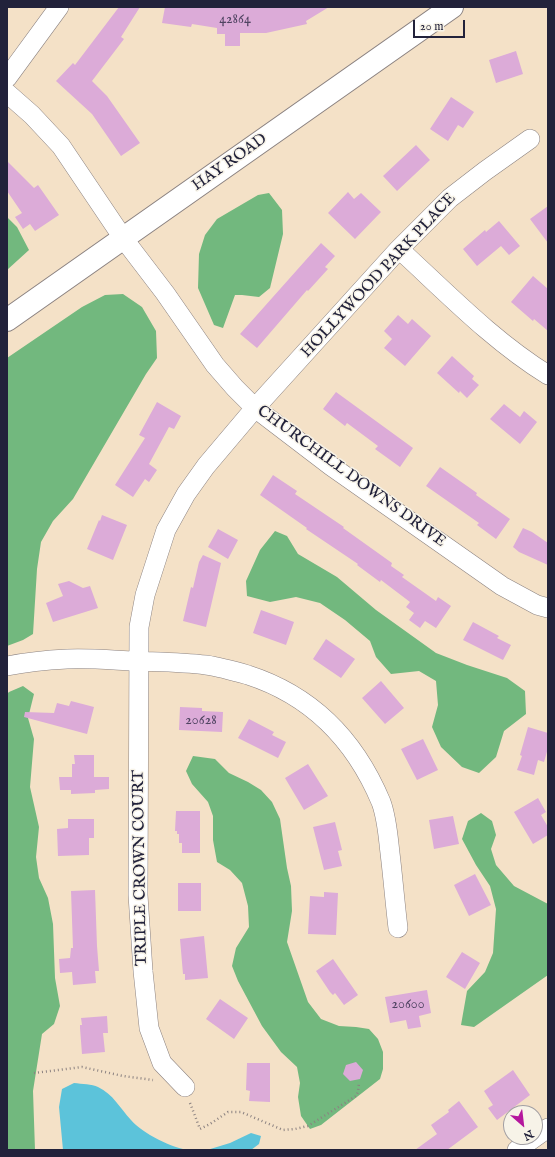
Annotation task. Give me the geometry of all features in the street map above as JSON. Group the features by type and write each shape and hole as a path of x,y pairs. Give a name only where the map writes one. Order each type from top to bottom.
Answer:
{"street":[{"path":"7,78 59,7"},
{"name":"HAY ROAD","path":"7,320 452,7"},
{"name":"CHURCHILL DOWNS DRIVE","path":"7,93 32,115 61,146 123,238 165,293 215,365 235,388 256,408 331,466 502,586 537,605 548,608"},
{"name":"HOLLYWOOD PARK PLACE","path":"138,662 139,627 145,596 166,530 186,494 206,466 399,249 450,198 485,170 530,139"},
{"path":"399,249 482,325 532,366 548,375"},
{"path":"7,666 30,662 68,659 207,665 231,670 278,686 313,708 334,726 350,745 363,765 381,803 386,821 398,928"},
{"name":"TRIPLE CROWN COURT","path":"138,662 138,895 143,971 149,1028 162,1063 184,1087"},
{"path":"517,1150 548,1128"}],"path":[{"path":"34,1072 82,1067 155,1081"},
{"path":"184,1087 200,1129 228,1112 241,1112 283,1130 308,1126 356,1096 359,1083"}],"green space":[{"path":"269,193 282,210 283,234 270,288 259,297 235,295 223,328 214,325 198,288 199,254 205,235 217,219 258,195"},
{"path":"7,217 17,227 29,250 7,270"},
{"path":"123,294 142,307 156,331 157,358 146,374 73,499 53,521 41,542 37,569 33,634 23,640 7,646 7,358 82,307 105,295"},
{"path":"275,531 287,536 298,554 337,577 376,610 436,653 507,678 525,691 526,714 504,731 496,757 479,773 462,767 441,747 432,727 438,705 436,681 419,671 391,674 376,657 370,641 345,620 320,603 296,597 270,602 247,596 246,581 260,550"},
{"path":"23,686 34,694 28,718 34,739 30,787 39,827 36,857 39,878 48,898 53,924 55,978 60,1006 54,1024 42,1034 33,1091 35,1150 7,1150 7,694"},
{"path":"193,756 215,759 229,773 261,790 272,802 280,819 291,886 292,911 287,942 308,1002 321,1019 339,1026 369,1029 378,1039 383,1052 383,1069 380,1079 321,1125 310,1129 301,1116 298,1097 300,1083 297,1067 281,1052 262,1026 238,981 232,966 236,948 249,927 248,906 242,883 230,870 217,862 213,840 213,816 208,802 192,784 186,771"},
{"path":"481,813 492,821 496,835 491,849 496,865 514,886 548,904 548,975 474,1027 461,1025 467,991 485,972 493,953 496,909 490,886 476,865 462,839 468,821"}],"water":[{"path":"74,1083 98,1087 108,1093 131,1120 142,1130 158,1140 175,1147 190,1150 63,1150 59,1107 62,1089"},
{"path":"251,1133 261,1136 259,1144 251,1150 207,1150 230,1143"}],"building":[{"path":"119,7 140,7 121,37 124,39 92,81 107,96 140,143 121,156 92,114 56,81 73,63 75,65"},
{"path":"165,7 329,7 306,21 307,24 266,33 240,33 240,46 225,46 225,34 217,34 217,28 192,24 191,27 162,23"},
{"path":"516,51 523,74 496,83 489,60"},
{"path":"451,97 474,112 463,128 458,125 448,141 430,129"},
{"path":"416,145 430,160 397,191 383,176"},
{"path":"7,161 34,188 38,185 59,215 35,231 30,224 23,229 15,217 22,213 7,191"},
{"path":"348,192 354,199 361,193 381,212 355,239 328,213"},
{"path":"548,206 548,243 530,219"},
{"path":"499,221 520,246 509,255 501,246 477,266 463,249 485,230 486,232"},
{"path":"321,243 335,256 325,267 328,269 308,291 307,290 257,348 240,334"},
{"path":"533,276 548,289 548,331 534,319 533,321 511,302"},
{"path":"398,315 408,324 412,319 431,336 405,366 384,348 392,339 384,331"},
{"path":"452,356 474,376 472,379 479,385 467,398 460,391 459,393 437,373"},
{"path":"336,392 413,448 400,467 375,449 378,446 347,423 345,426 323,409"},
{"path":"157,402 181,416 174,429 169,427 149,464 157,470 149,482 145,479 133,497 115,485 145,438 139,435"},
{"path":"504,404 520,417 524,411 537,422 520,444 490,419"},
{"path":"440,467 510,519 496,539 477,525 479,523 426,486"},
{"path":"273,475 297,491 295,494 344,527 343,528 392,563 391,566 404,575 402,577 436,601 438,597 451,606 436,628 425,621 420,628 409,620 414,613 406,607 410,602 260,495"},
{"path":"102,515 127,525 113,560 87,549"},
{"path":"523,528 532,532 548,543 548,565 519,552 513,547"},
{"path":"218,529 238,540 228,559 208,547"},
{"path":"203,555 221,563 206,627 183,621 191,587 193,588 199,562"},
{"path":"69,581 83,588 90,586 98,608 53,622 46,603 63,596 58,584"},
{"path":"261,610 294,622 286,645 253,633"},
{"path":"473,622 499,636 497,638 511,645 503,660 463,640"},
{"path":"326,639 355,659 341,678 313,659"},
{"path":"381,681 404,708 385,724 362,698"},
{"path":"71,701 94,707 87,734 24,717 25,712 54,713 57,703 69,706"},
{"path":"180,707 202,708 202,711 223,712 222,732 179,730"},
{"path":"249,719 274,732 272,735 286,742 278,758 238,738"},
{"path":"528,727 548,733 548,748 544,762 538,760 534,775 517,770 522,756 520,755"},
{"path":"423,739 438,770 417,780 401,749"},
{"path":"74,755 94,755 94,777 109,777 109,789 95,790 95,793 71,794 71,790 60,790 59,777 72,777 72,764 75,764"},
{"path":"308,764 328,796 304,810 285,778"},
{"path":"538,798 546,812 541,815 548,827 548,835 533,844 514,812"},
{"path":"176,811 200,811 200,853 182,853 182,843 179,843 179,834 175,831"},
{"path":"453,816 459,844 434,849 429,820"},
{"path":"68,819 94,819 94,838 89,838 89,855 58,856 57,829 68,828"},
{"path":"335,822 342,850 338,851 342,866 324,870 313,827"},
{"path":"475,874 491,905 469,916 454,885"},
{"path":"178,883 201,883 201,911 178,911"},
{"path":"95,890 99,971 95,971 96,983 73,985 72,972 60,973 59,959 70,958 71,948 73,948 71,891"},
{"path":"324,892 338,893 336,935 308,934 310,896 324,897"},
{"path":"204,936 208,978 185,980 185,974 183,974 180,939"},
{"path":"462,952 480,963 465,989 446,977"},
{"path":"333,959 358,995 344,1005 335,993 333,995 330,992 316,971"},
{"path":"427,990 431,1013 419,1016 421,1027 408,1029 406,1020 390,1023 385,997"},
{"path":"220,999 248,1018 234,1039 206,1019"},
{"path":"107,1016 108,1033 103,1033 105,1052 82,1054 80,1028 80,1025 82,1025 81,1018"},
{"path":"356,1062 363,1070 360,1079 350,1081 343,1074 346,1065"},
{"path":"247,1063 270,1063 270,1102 249,1101 250,1091 246,1090"},
{"path":"513,1070 530,1095 517,1105 503,1105 503,1115 497,1120 488,1108 493,1105 484,1091"},
{"path":"459,1101 478,1127 447,1150 415,1150 437,1134 431,1125 449,1112 448,1110"}]}
